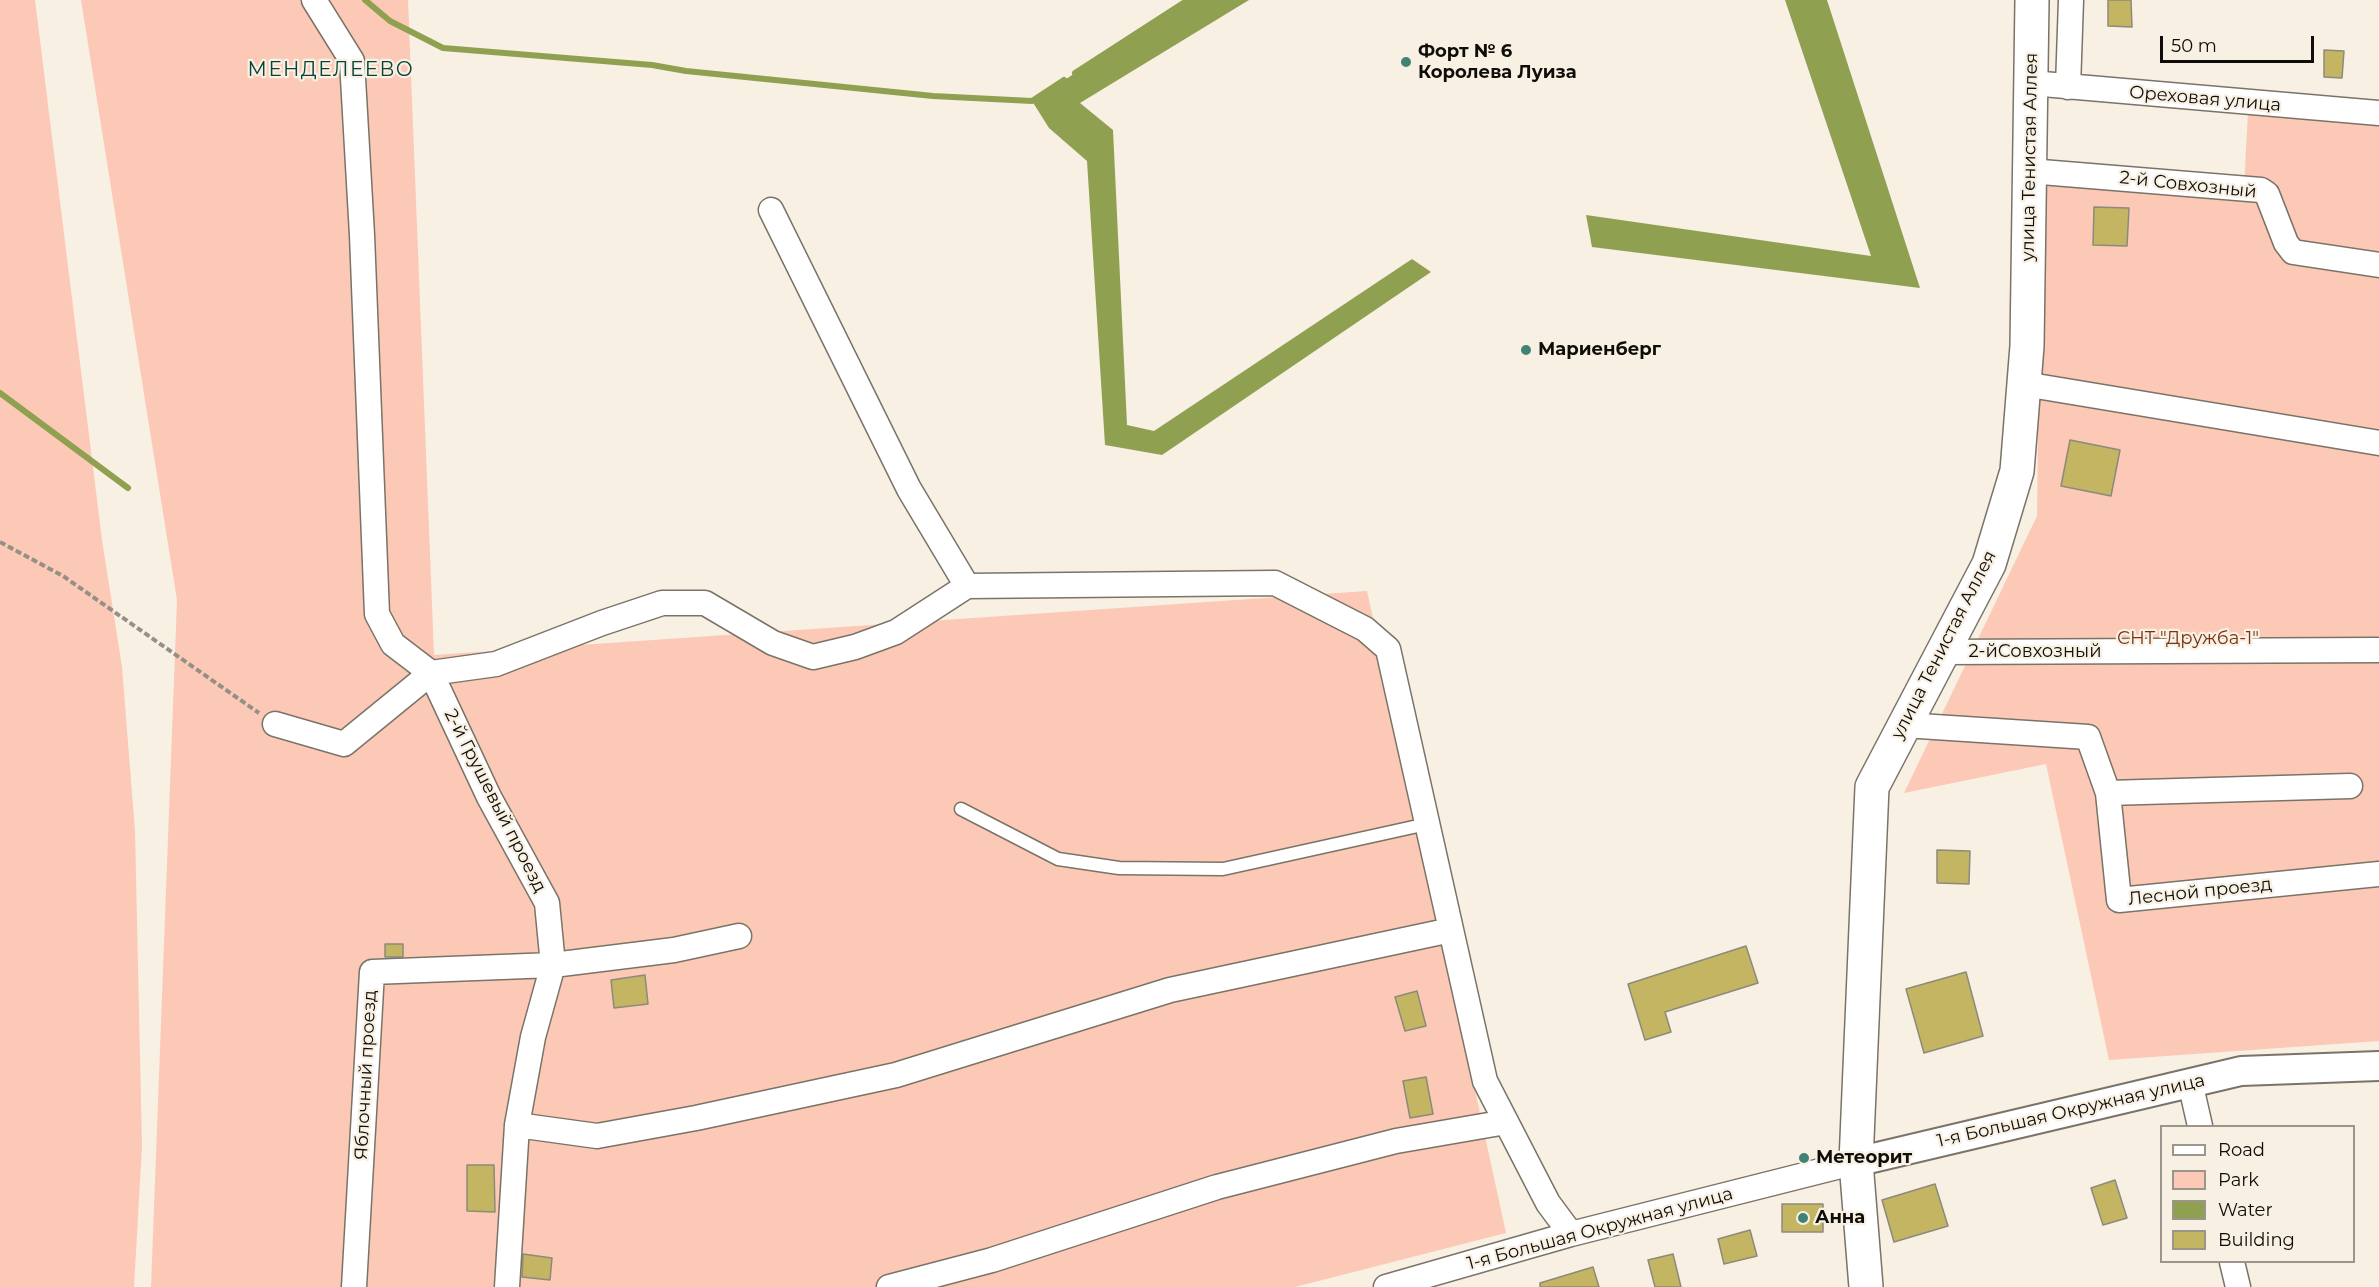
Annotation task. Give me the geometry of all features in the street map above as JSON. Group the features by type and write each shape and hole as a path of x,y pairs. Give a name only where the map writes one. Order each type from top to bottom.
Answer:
{"main road":[{"name":"улица Тенистая Аллея","path":"1866,1287 1856,1162 1872,787 1989,564 2017,471 2027,346 2032,0"}],"street":[{"path":"314,0 352,61 362,235 377,614 393,644 431,673"},
{"path":"2068,87 2071,0"},
{"name":"Ореховая улица","path":"2031,83 2379,113"},
{"name":"2-й Совхозный","path":"2029,171 2261,190 2267,194 2288,249 2293,252 2379,265"},
{"path":"771,210 909,489 967,586"},
{"path":"2024,384 2379,443"},
{"path":"275,724 344,744 431,673 496,664 602,622 662,603 705,603 773,643 813,657 855,647 896,632 967,586 1275,583 1365,629 1388,649 1485,1081 1548,1203 1571,1234"},
{"name":"2-йСовхозный","path":"1943,652 2379,650"},
{"name":"2-й Грушевый проезд","path":"431,673 489,797 548,903 553,965 533,1037 517,1125 507,1287"},
{"name":"Лесной проезд","path":"1904,725 2088,737 2108,793 2120,900 2379,874"},
{"path":"2108,793 2350,786"},
{"path":"517,1125 597,1136 696,1118 896,1075 1170,990 1451,930"},
{"path":"553,965 674,950 739,936"},
{"name":"Яблочный проезд","path":"354,1287 372,972 553,965"},
{"name":"1-я Большая Окружная улица","path":"1386,1287 1571,1234 1856,1162 2190,1082 2241,1071 2379,1066"},
{"path":"2190,1082 2200,1125"},
{"path":"889,1287 992,1260 1217,1187 1396,1142 1506,1122"},
{"path":"2232,1263 2238,1287"}],"lane":[{"path":"961,809 1058,859 1119,868 1222,869 1427,824"}],"path":[{"path":"0,542 63,576 275,724"}],"green space":[{"path":"0,0 35,0 102,540 122,667 135,831 142,1146 134,1287 0,1287"},
{"path":"81,0 408,0 434,655 1367,591 1506,1233 1295,1287 151,1287 177,600"},
{"name":"СНТ \"Дружба-1\"","path":"2248,113 2379,124 2379,1041 2109,1060 2046,764 1904,793 2037,516 2041,177 2244,187"}],"water":[{"path":"1188,0 1249,0 1080,103 1113,130 1127,425 1154,431 1412,259 1431,272 1162,455 1105,445 1087,161 1049,128 1032,101"},
{"path":"1785,0 1827,0 1920,288 1592,247 1586,215 1871,256"}],"building":[{"path":"2108,0 2131,0 2132,27 2108,26"},
{"path":"2324,50 2344,51 2342,78 2324,77"},
{"path":"2094,207 2129,208 2127,246 2093,245"},
{"path":"2070,440 2120,450 2111,496 2061,486"},
{"path":"1937,850 1970,851 1969,884 1937,883"},
{"path":"385,944 403,944 403,957 385,957"},
{"path":"1746,946 1758,983 1665,1012 1671,1032 1645,1040 1628,984"},
{"path":"1966,972 1983,1036 1924,1053 1906,989"},
{"path":"645,975 648,1004 614,1008 611,980"},
{"path":"1417,991 1426,1026 1405,1031 1395,997"},
{"path":"1426,1077 1433,1114 1410,1118 1403,1081"},
{"path":"467,1165 494,1165 495,1212 467,1211"},
{"path":"2115,1180 2127,1218 2103,1225 2091,1188"},
{"path":"1935,1184 1948,1226 1894,1242 1882,1200"},
{"name":"Анна","path":"1782,1204 1823,1204 1823,1232 1782,1232"},
{"path":"1750,1230 1757,1256 1724,1264 1718,1239"},
{"path":"523,1254 552,1258 550,1280 522,1277"},
{"path":"1673,1254 1681,1287 1655,1287 1648,1260"},
{"path":"1593,1267 1599,1287 1540,1287 1540,1283"}],"waterway":[{"path":"365,0 390,21 443,48 652,65 686,71 933,96 1032,101 1064,80"},
{"path":"1075,73 1188,0"},
{"path":"0,393 128,488"}],"place":[{"name":"Форт № 6 Королева Луиза","path":"1406,62"},
{"name":"Мариенберг","path":"1526,350"},
{"name":"Метеорит","path":"1804,1158"},
{"name":"Анна","path":"1803,1218"}],"district":[{"name":"МЕНДЕЛЕЕВО","path":"331,70"}]}
